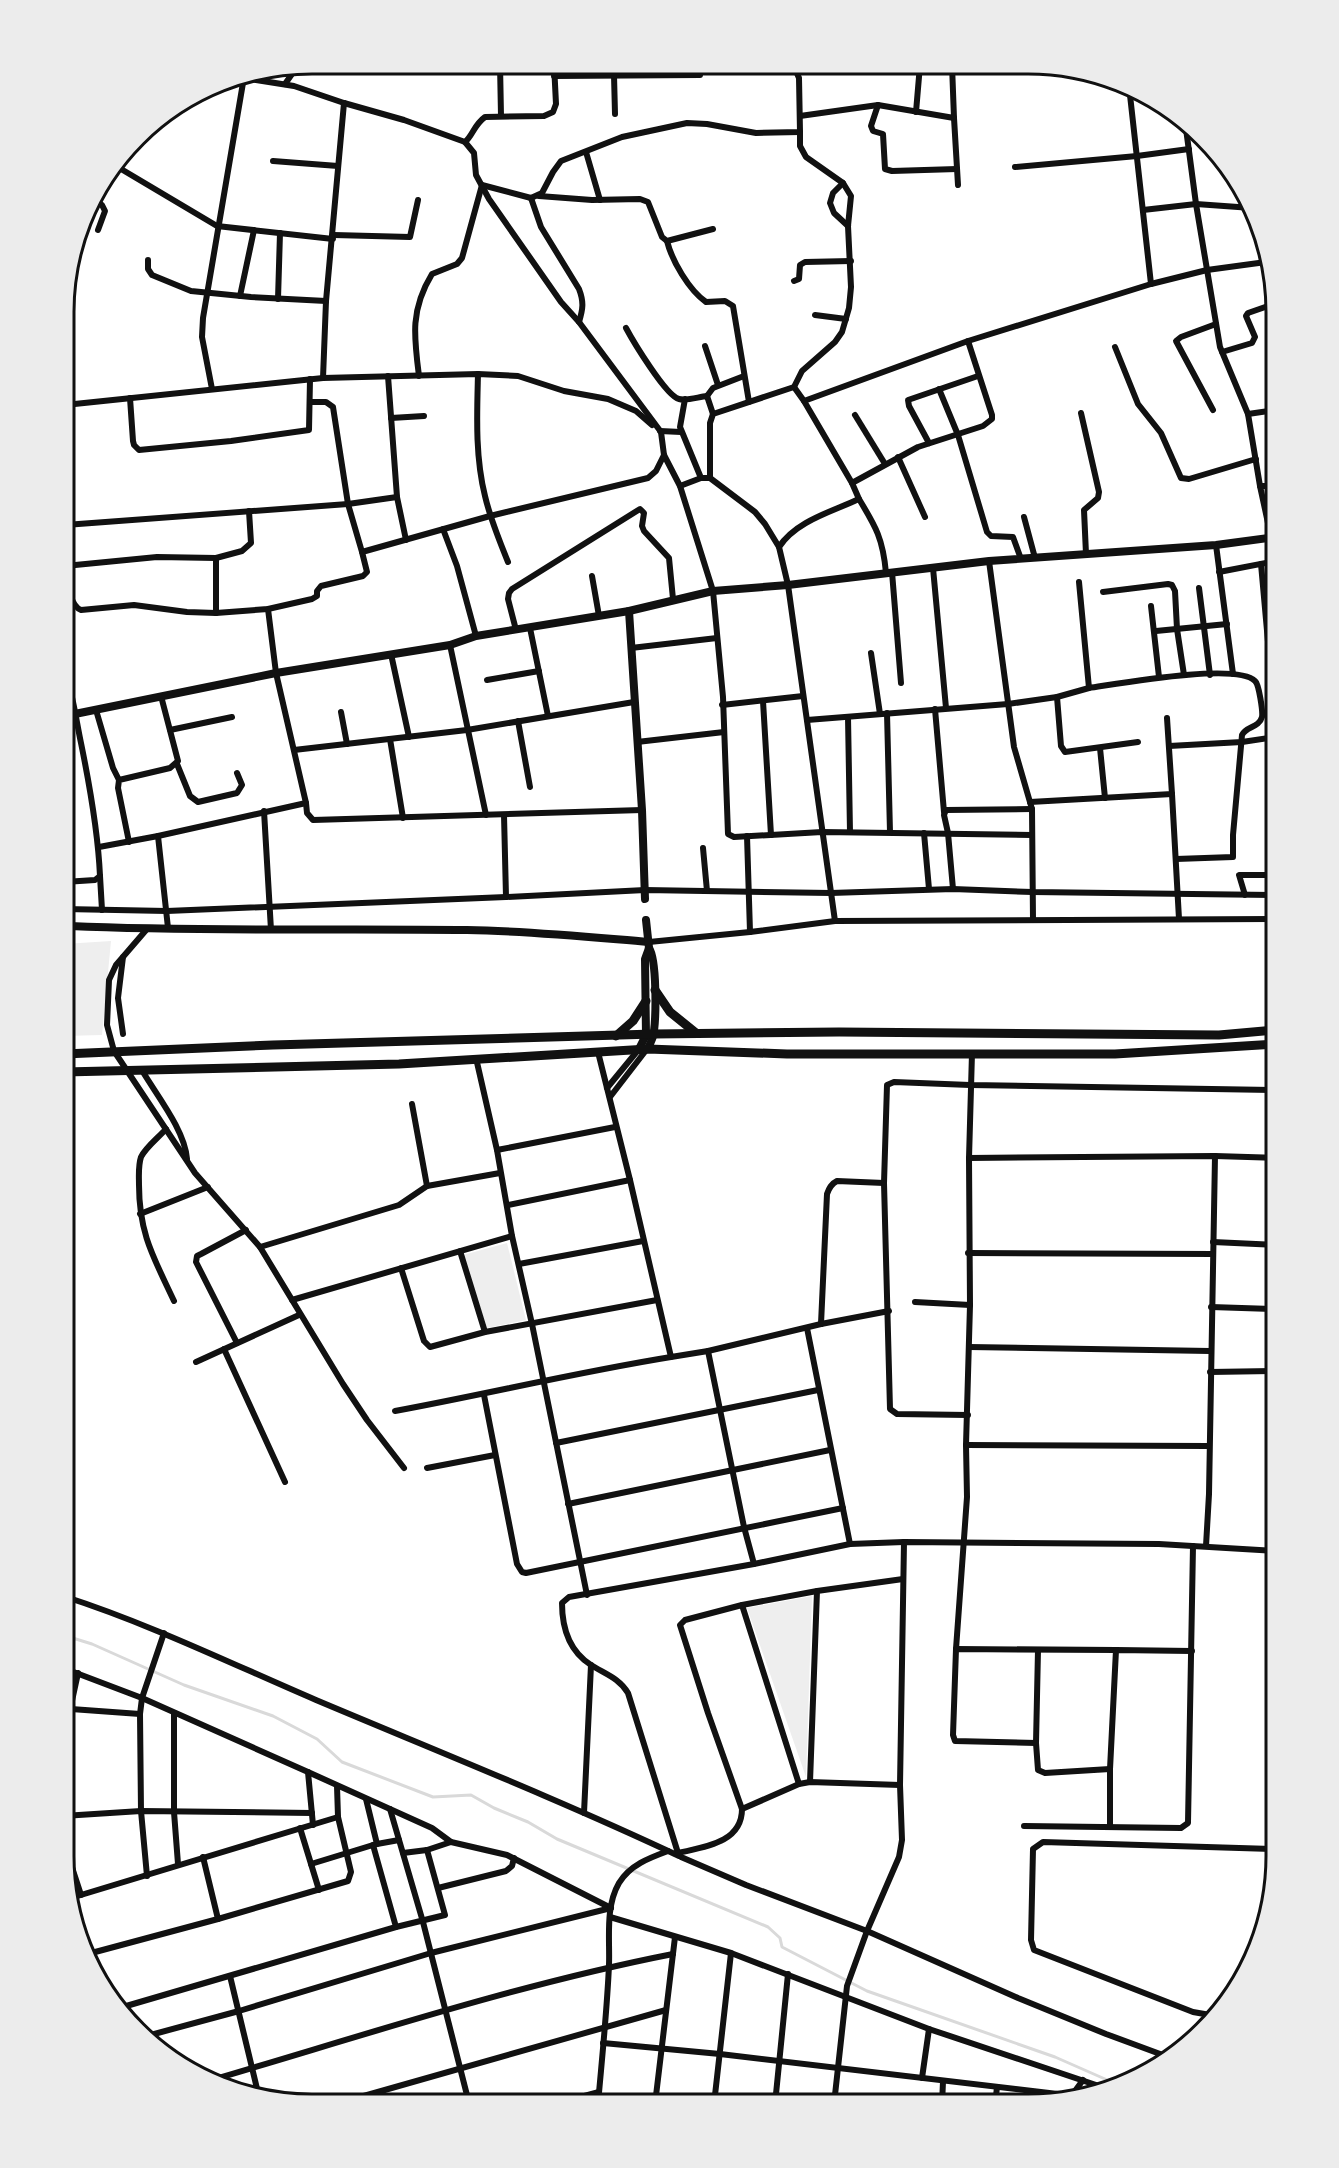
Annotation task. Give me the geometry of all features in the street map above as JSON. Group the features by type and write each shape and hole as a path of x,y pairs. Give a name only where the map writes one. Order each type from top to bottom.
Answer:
{"main road":[{"path":"654,990 670,1012 696,1034"},
{"path":"616,1036 633,1021 646,1000"},
{"path":"74,1053 650,1034 839,1032 1219,1035 1266,1031"},
{"path":"74,1072 399,1064 643,1049 787,1054 1115,1054 1266,1045"}],"street":[{"path":"500,74 501,116"},
{"path":"713,414 794,387 802,371 838,338 846,319 850,298 851,261 848,226 851,196 843,183 806,157 800,146 797,74"},
{"path":"916,112 919,74"},
{"path":"952,74 958,185"},
{"path":"285,84 292,75"},
{"path":"614,75 615,114"},
{"path":"465,142 479,121 490,116 544,116 553,112 556,104 554,76 700,75"},
{"path":"259,80 285,84 404,120 465,142 474,153 476,175 544,279 661,432 664,455 680,486 713,591 724,732 728,834 730,836 822,832 1032,835"},
{"path":"212,389 202,329 206,292 243,84"},
{"path":"1130,97 1151,284"},
{"path":"323,378 327,301 344,103"},
{"path":"800,116 878,105 954,118"},
{"path":"878,105 870,126 873,131 883,134 885,170 957,170"},
{"path":"539,196 558,164 622,137 687,123 707,124 756,133 800,132"},
{"path":"1187,136 1216,324 1222,352 1248,414 1266,508"},
{"path":"1015,167 1137,156 1189,148"},
{"path":"586,152 600,200"},
{"path":"273,161 338,166"},
{"path":"121,169 217,226 280,233 333,237 410,237 418,200"},
{"path":"843,183 833,193 830,203 834,213 848,226"},
{"path":"482,185 526,199 539,196 600,200 640,199 648,202 662,237 667,241 678,267 698,296 706,302 725,301 733,306 749,402"},
{"path":"418,376 414,331 415,317 422,294 432,274 454,266 462,258 482,185"},
{"path":"531,198 541,227 583,299 584,308 579,322"},
{"path":"98,230 105,211 100,203"},
{"path":"1143,210 1196,204 1242,207"},
{"path":"667,241 713,229"},
{"path":"240,296 254,230"},
{"path":"278,299 280,233"},
{"path":"148,260 148,269 152,275 191,291 327,301"},
{"path":"794,280 799,279 800,265 805,262 851,261"},
{"path":"804,401 968,341 1151,284 1207,270 1260,263"},
{"path":"1222,352 1252,343 1255,337 1246,316 1266,306"},
{"path":"815,315 846,319"},
{"path":"1213,410 1176,341 1181,336 1216,324"},
{"path":"626,328 645,360 673,396 685,399 707,396"},
{"path":"852,483 898,457 929,443 983,426 992,419 968,341"},
{"path":"705,346 718,385"},
{"path":"1114,347 1138,404 1161,433 1181,478 1189,479 1256,459"},
{"path":"478,374 478,459 490,516 508,562"},
{"path":"74,404 323,378 478,374 518,376 564,391 609,399 636,411 661,432 681,432"},
{"path":"388,376 397,497 406,540"},
{"path":"710,478 710,423 713,414 707,396 711,389 718,385 744,376"},
{"path":"929,443 908,400 978,376"},
{"path":"130,398 133,441 139,450 231,441 306,431 310,428 310,379"},
{"path":"794,387 852,483 880,535 889,572 901,683"},
{"path":"939,389 958,435 987,532 991,536 1013,537 1021,559"},
{"path":"685,399 681,432 701,478"},
{"path":"74,604 78,609 134,605 187,612 216,613 268,609 312,599 317,596 317,591 321,586 366,574 367,568 348,504 333,407 326,402 310,402"},
{"path":"1248,414 1266,411"},
{"path":"1081,413 1100,492 1098,498 1084,510 1086,554"},
{"path":"855,415 885,464"},
{"path":"391,418 424,417"},
{"path":"362,552 490,516 648,478 656,471 664,455"},
{"path":"898,457 925,517"},
{"path":"680,486 701,478 710,478 755,512 779,547 788,585 835,921"},
{"path":"1260,486 1266,486"},
{"path":"74,524 348,504 397,497"},
{"path":"779,547 785,538 798,527 859,499"},
{"path":"516,630 508,592 640,509 644,513 642,526 644,531 669,558 673,599"},
{"path":"74,564 157,557 216,558 242,551 250,546 252,540 249,510"},
{"path":"1024,517 1035,558"},
{"path":"443,529 457,566 476,636"},
{"path":"76,714 276,673 450,645 476,636 629,611 713,591 788,585 989,561 1216,545 1266,538"},
{"path":"1216,545 1233,674"},
{"path":"216,558 216,613"},
{"path":"989,561 1014,747 1031,806 1033,920"},
{"path":"1219,572 1266,563"},
{"path":"1261,564 1266,620"},
{"path":"933,568 946,708"},
{"path":"592,576 599,616"},
{"path":"1079,582 1089,688"},
{"path":"1103,592 1172,585 1175,591 1177,629 1185,675"},
{"path":"1198,588 1210,675"},
{"path":"1151,606 1156,631 1160,677"},
{"path":"268,609 276,673 307,813 313,820 642,810"},
{"path":"629,611 645,895"},
{"path":"1156,631 1227,624"},
{"path":"530,628 548,716"},
{"path":"631,648 717,638"},
{"path":"450,645 486,815"},
{"path":"871,653 883,714 890,832"},
{"path":"391,654 409,737"},
{"path":"487,680 539,671"},
{"path":"807,720 1008,704 1160,677 1233,674 1256,681 1262,711 1261,720 1244,731 1233,835 1233,857 1176,859"},
{"path":"162,696 177,764 190,796 198,802 240,790 242,785 237,773"},
{"path":"722,705 803,696"},
{"path":"1057,697 1063,750 1068,753 1138,742"},
{"path":"763,700 771,835"},
{"path":"294,750 467,730 634,702"},
{"path":"74,703 99,847 102,910"},
{"path":"935,709 953,889"},
{"path":"96,710 113,768 119,780 118,788 129,842"},
{"path":"341,712 347,744"},
{"path":"170,730 232,717"},
{"path":"848,717 850,832"},
{"path":"1167,718 1179,919"},
{"path":"518,721 530,787"},
{"path":"637,742 724,732"},
{"path":"1169,746 1266,738"},
{"path":"390,739 403,818"},
{"path":"1100,748 1105,798"},
{"path":"119,780 170,768 177,764"},
{"path":"945,812 951,809 1031,806 1172,794"},
{"path":"99,847 306,803"},
{"path":"264,811 271,930"},
{"path":"504,815 506,897"},
{"path":"924,833 929,889"},
{"path":"158,836 168,928"},
{"path":"747,836 750,932"},
{"path":"703,848 707,891"},
{"path":"1245,895 1239,875 1266,875"},
{"path":"74,881 95,880 100,876"},
{"path":"74,909 167,910 506,897 645,895 707,891 831,893 953,889 1266,895"},
{"path":"74,926 147,929 469,930 546,933 649,945 835,921 1266,919"},
{"path":"610,1097 643,1049 650,1034 654,990 653,957 646,920"},
{"path":"147,929 112,971 109,980 107,1025 114,1051 187,1160 260,1247 367,1420 404,1468"},
{"path":"649,945 645,959 650,1034"},
{"path":"123,957 118,998 123,1034"},
{"path":"607,1088 643,1049"},
{"path":"598,1052 671,1358"},
{"path":"972,1053 969,1158 970,1305 966,1445 967,1497 956,1649 953,1735 955,1741 1036,1743"},
{"path":"476,1058 497,1150 512,1236 587,1595"},
{"path":"143,1072 180,1135 186,1149 187,1160"},
{"path":"968,1415 893,1413 890,1404 884,1183 886,1085 894,1082 1266,1090"},
{"path":"412,1104 427,1186"},
{"path":"497,1150 615,1127"},
{"path":"166,1129 146,1150 140,1162 140,1214 148,1245 174,1301"},
{"path":"1206,1546 1215,1156"},
{"path":"969,1158 1266,1158"},
{"path":"260,1247 399,1205 427,1186 500,1173"},
{"path":"508,1205 630,1180"},
{"path":"821,1324 829,1188 837,1181 884,1183"},
{"path":"140,1214 208,1187"},
{"path":"237,1343 196,1262 197,1256 246,1230"},
{"path":"292,1300 512,1236"},
{"path":"519,1264 643,1241"},
{"path":"1213,1242 1266,1245"},
{"path":"460,1251 485,1332"},
{"path":"968,1253 1213,1254"},
{"path":"401,1268 427,1345 434,1347 485,1332 657,1300"},
{"path":"915,1302 970,1305"},
{"path":"1211,1307 1266,1309"},
{"path":"395,1411 484,1395 543,1380 708,1351 821,1324 889,1311"},
{"path":"196,1362 300,1315"},
{"path":"807,1328 850,1544"},
{"path":"969,1347 1210,1351"},
{"path":"224,1349 285,1482"},
{"path":"708,1351 744,1527 754,1564"},
{"path":"1210,1372 1266,1371"},
{"path":"556,1443 818,1390"},
{"path":"484,1395 519,1569 526,1573 843,1508"},
{"path":"966,1445 1208,1446"},
{"path":"568,1504 830,1450"},
{"path":"427,1468 495,1455"},
{"path":"835,2094 847,1986 867,1931 900,1857 904,1542"},
{"path":"679,1855 628,1693 618,1681 581,1658 569,1643 562,1610 562,1603 565,1599 850,1544 904,1542 1206,1546 1266,1550"},
{"path":"1024,1826 1181,1828 1188,1824 1193,1546"},
{"path":"679,1855 715,1844 726,1838 736,1830 742,1818 742,1809 680,1625 685,1620 742,1605 817,1591 903,1579"},
{"path":"810,1782 817,1591"},
{"path":"74,1600 164,1633 746,1885 867,1931 1018,1998 1160,2054"},
{"path":"742,1605 800,1784"},
{"path":"147,1876 141,1811 142,1698 164,1633"},
{"path":"956,1649 1192,1651"},
{"path":"1038,1650 1037,1766 1041,1772 1110,1769"},
{"path":"1110,1827 1110,1769 1116,1650"},
{"path":"584,1813 591,1665"},
{"path":"74,1672 142,1698 390,1809 432,1828 451,1842 514,1858 611,1908"},
{"path":"74,1694 78,1673"},
{"path":"74,1709 141,1714"},
{"path":"174,1713 174,1812 178,1864"},
{"path":"308,1772 313,1825"},
{"path":"742,1809 800,1784 810,1782 900,1785"},
{"path":"94,1952 348,1881 351,1872 345,1855 338,1817 337,1786"},
{"path":"366,1799 396,1927"},
{"path":"390,1809 423,1922 467,2094"},
{"path":"74,1815 141,1811 312,1813"},
{"path":"77,1896 338,1817"},
{"path":"300,1828 318,1890"},
{"path":"311,1864 399,1840"},
{"path":"403,1853 427,1850 451,1842"},
{"path":"1205,2014 1193,2012 1034,1950 1030,1940 1033,1849 1043,1842 1266,1850"},
{"path":"127,2006 396,1927 445,1915 427,1850"},
{"path":"599,2094 609,1966 610,1917 615,1892 621,1881 643,1860 668,1851"},
{"path":"203,1857 218,1919"},
{"path":"438,1888 506,1871 514,1858"},
{"path":"76,1884 81,1895"},
{"path":"154,2034 240,2011 431,1953 611,1908"},
{"path":"610,1917 731,1953 929,2029 1095,2084"},
{"path":"656,2094 675,1937"},
{"path":"715,2094 731,1953"},
{"path":"222,2077 445,2011 609,1966 673,1954"},
{"path":"776,2094 788,1974"},
{"path":"230,1976 256,2088"},
{"path":"371,2094 666,2010"},
{"path":"922,2078 929,2029"},
{"path":"603,2043 661,2047 1051,2093"},
{"path":"1076,2089 1083,2080"},
{"path":"942,2094 943,2081"},
{"path":"996,2094 997,2087"},
{"path":"589,2094 599,2091"}],"shaded area":[{"path":"111,941 102,1035 74,1036 74,943"},
{"path":"507,1243 526,1320 487,1328 463,1255"},
{"path":"812,1596 806,1777 747,1608"}],"waterway":[{"path":"74,1638 92,1644 184,1685 273,1716 317,1739 342,1762 433,1797 471,1795 494,1808 528,1822 557,1839 768,1927 780,1938 782,1947 867,1991 1055,2057 1108,2080"}]}
